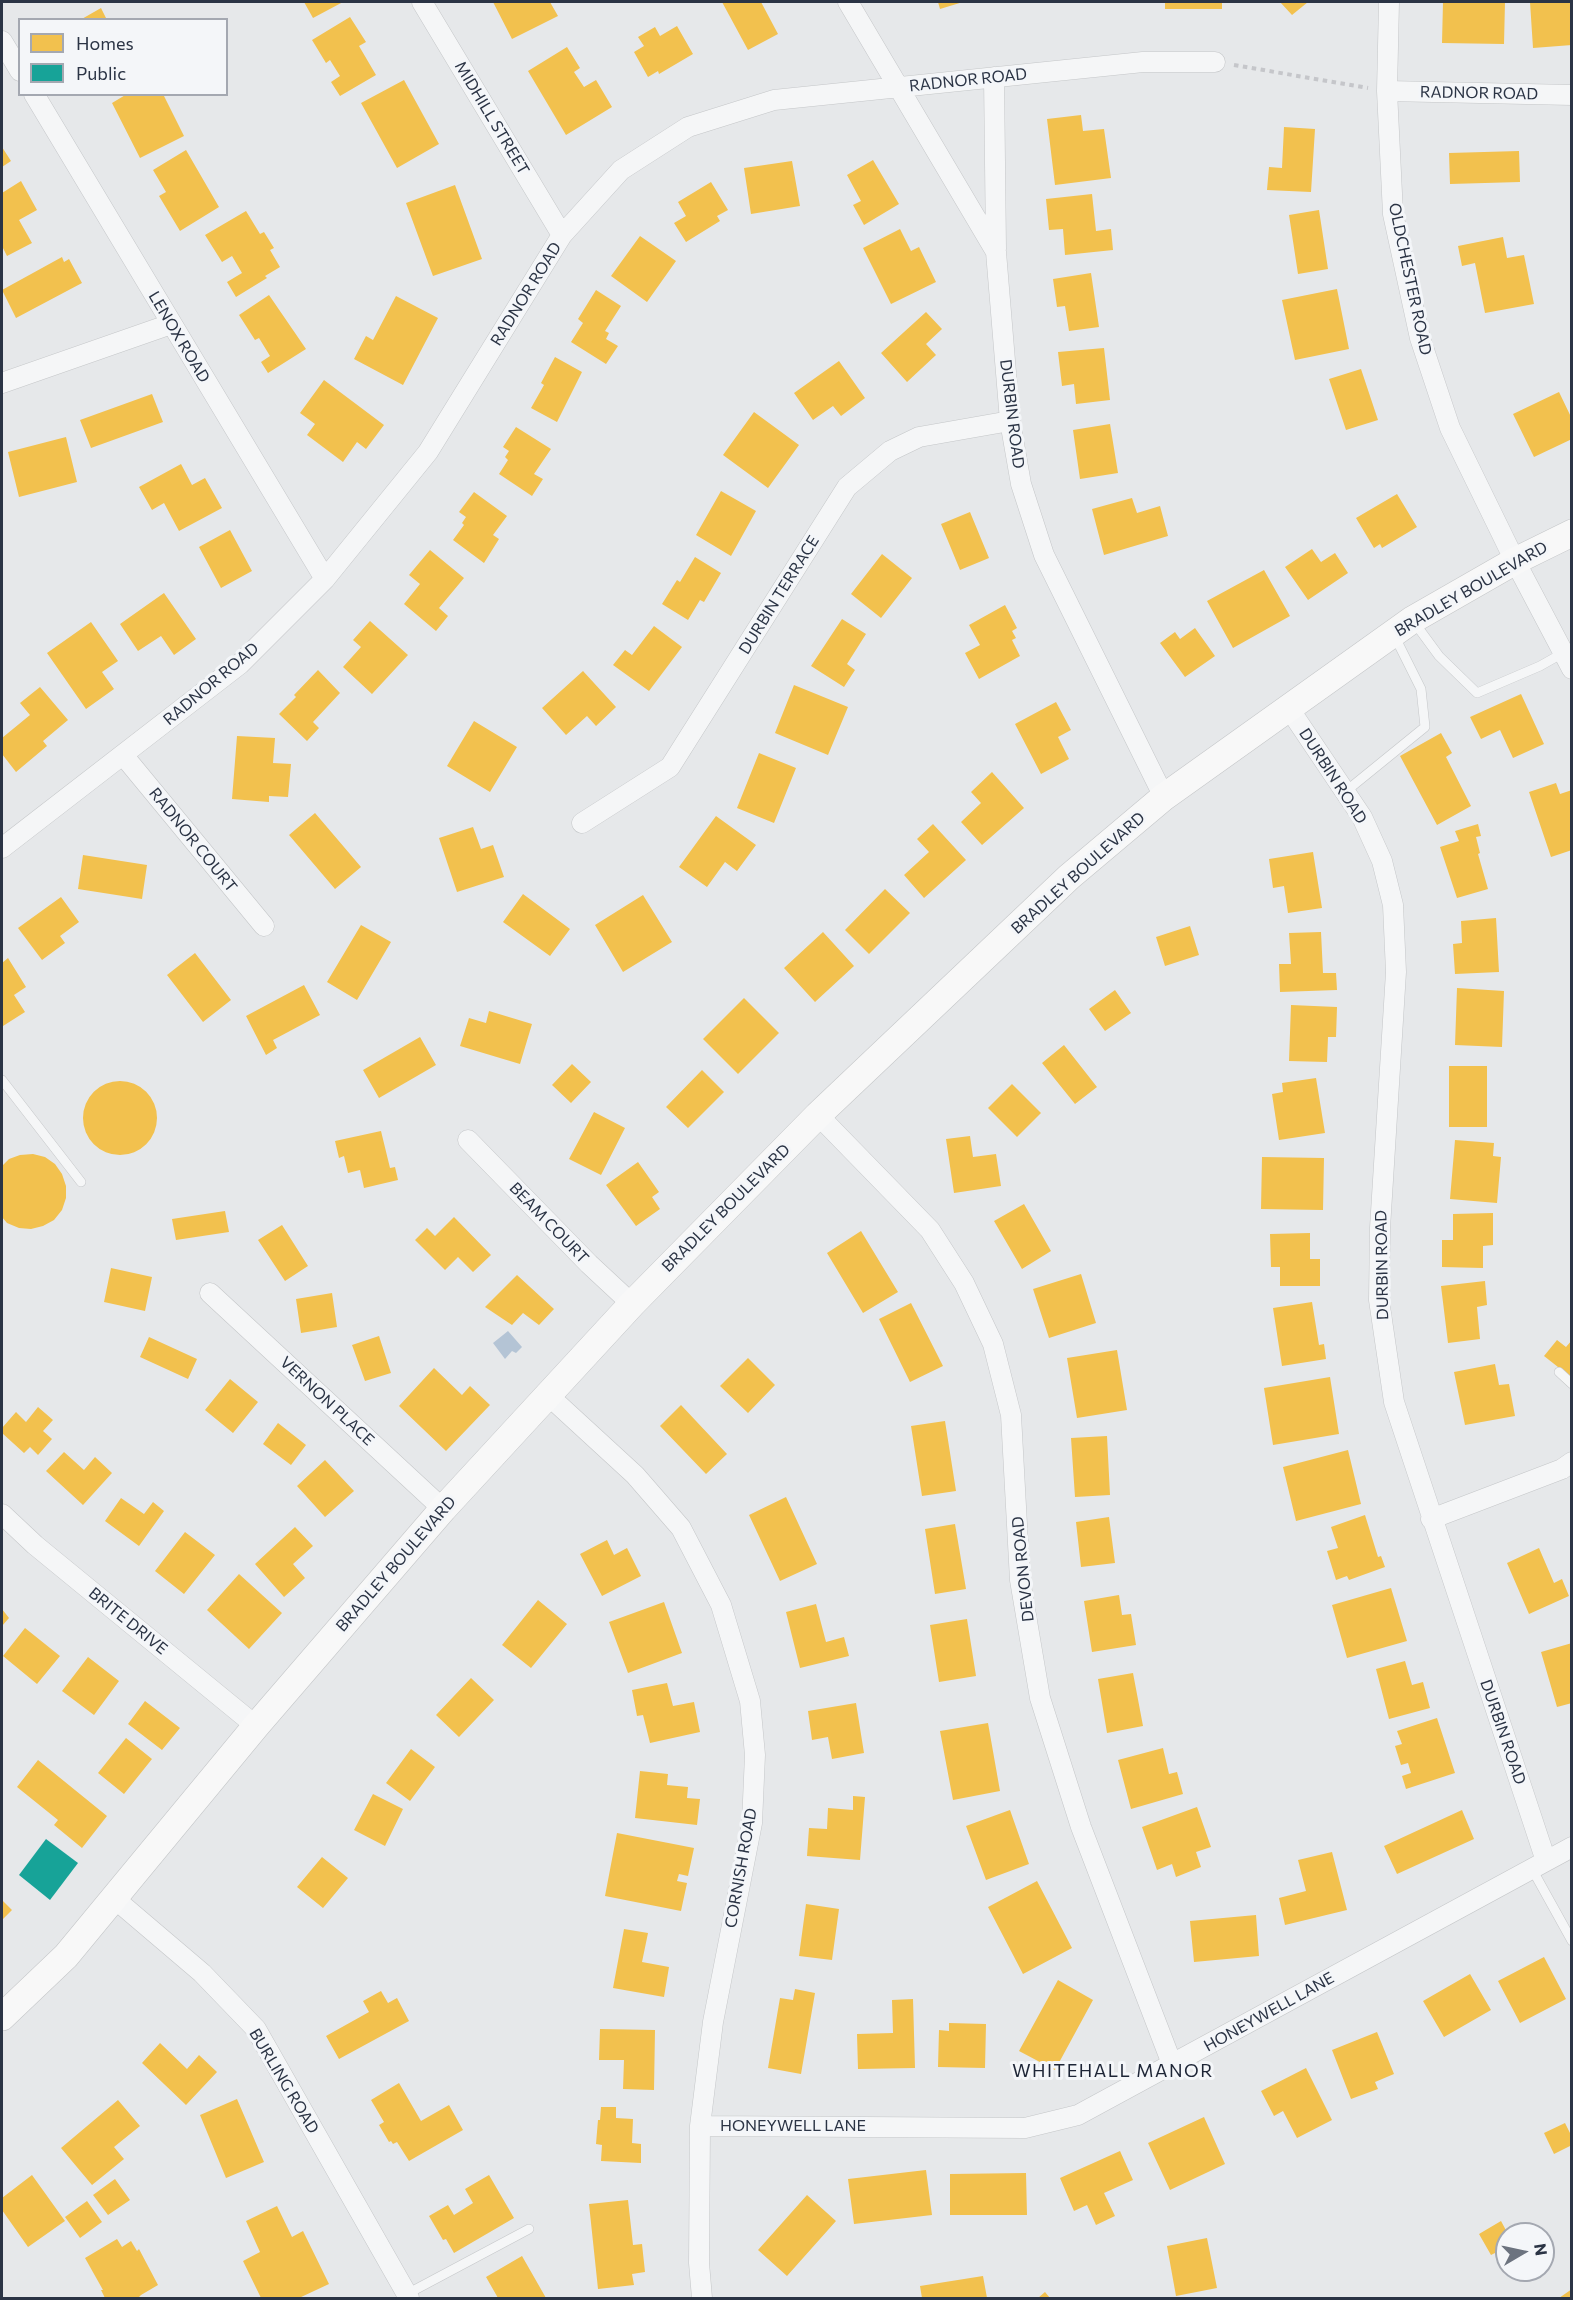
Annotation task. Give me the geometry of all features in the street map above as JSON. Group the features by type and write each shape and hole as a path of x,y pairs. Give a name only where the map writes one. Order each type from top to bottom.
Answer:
{"main road":[{"name":"BRADLEY BOULEVARD","path":"2,2017 66,1956 256,1726 443,1509 632,1304 818,1115 1069,877 1164,796 1403,626 1515,561 1572,533"}],"street":[{"name":"MIDHILL STREET","path":"422,2 562,235"},
{"name":"DURBIN ROAD","path":"848,2 996,252"},
{"name":"OLDCHESTER ROAD","path":"1389,2 1387,91 1393,214 1420,338 1450,428 1567,661"},
{"path":"2,41 18,68"},
{"name":"RADNOR ROAD","path":"2,848 240,664 326,579 428,452 562,235 621,170 688,128 774,100 1143,62 1215,62"},
{"name":"DURBIN ROAD","path":"994,77 996,252 1010,421 1021,484 1044,555 1164,796"},
{"name":"RADNOR ROAD","path":"1387,91 1572,95"},
{"name":"LENOX ROAD","path":"35,96 326,579"},
{"path":"2,383 171,324"},
{"name":"DURBIN TERRACE","path":"582,823 670,767 847,487 890,451 918,437 1010,421"},
{"name":"DURBIN ROAD","path":"1288,707 1362,817 1382,861 1393,904 1396,972 1380,1228 1379,1300 1394,1402 1539,1865"},
{"name":"RADNOR COURT","path":"123,755 264,926"},
{"name":"DEVON ROAD","path":"818,1115 930,1230 964,1283 993,1344 1011,1415 1020,1580 1040,1698 1081,1827 1172,2064"},
{"name":"BEAM COURT","path":"468,1140 589,1264 632,1304"},
{"name":"VERNON PLACE","path":"210,1293 443,1509"},
{"name":"CORNISH ROAD","path":"549,1396 635,1475 681,1528 722,1605 750,1701 755,1755 752,1823 713,2022 700,2126 699,2263 702,2298"},
{"path":"1431,1519 1562,1469 1572,1462"},
{"name":"BRITE DRIVE","path":"2,1514 44,1552 256,1726"},
{"name":"HONEYWELL LANE","path":"700,2126 1025,2128 1078,2115 1572,1847"},
{"name":"BURLING ROAD","path":"115,1899 202,1973 256,2030 408,2296"}],"lane":[{"path":"1403,626 1439,656 1477,693 1540,666 1567,661"},
{"path":"1345,792 1425,727 1421,689 1403,626"},
{"path":"2,1080 81,1182"},
{"path":"1559,1372 1572,1384"},
{"path":"1539,1865 1572,1941"},
{"path":"408,2296 530,2229"}],"path":[{"path":"1215,62 1387,91"}],"water":[{"path":"508,1331 522,1347 516,1353 512,1351 505,1359 493,1343"}],"building: Homes":[{"path":"304,2 343,2 313,18"},
{"path":"493,2 550,2 558,16 512,39"},
{"path":"722,2 761,2 778,34 748,50"},
{"path":"938,2 963,2 940,9"},
{"path":"1165,2 1222,2 1222,9 1165,9"},
{"path":"1280,2 1308,2 1292,15"},
{"path":"1443,2 1505,2 1504,44 1442,43"},
{"path":"1530,2 1572,2 1572,45 1533,48"},
{"path":"101,8 106,18 84,18"},
{"path":"350,17 366,42 359,46 376,75 340,96 331,82 340,76 330,60 326,63 312,40"},
{"path":"677,26 693,54 659,74 658,71 648,77 634,52 644,46 638,37 655,27 660,36"},
{"path":"567,47 580,68 574,72 584,87 596,80 612,107 566,135 528,71"},
{"path":"404,80 439,144 397,168 361,103"},
{"path":"124,96 164,96 184,136 140,158 112,103"},
{"path":"1081,115 1083,131 1104,129 1111,178 1055,185 1047,119"},
{"path":"1284,127 1315,129 1311,192 1267,190 1269,167 1282,168"},
{"path":"2,147 11,161 2,167"},
{"path":"186,150 219,207 180,231 159,196 166,192 153,170"},
{"path":"1519,151 1520,182 1450,184 1449,153"},
{"path":"873,160 899,204 864,225 853,205 861,201 847,175"},
{"path":"792,161 800,206 751,214 744,168"},
{"path":"21,181 37,210 19,220 32,243 7,256 2,246 2,193"},
{"path":"711,182 728,210 717,216 720,221 686,242 674,223 686,216 678,202"},
{"path":"455,185 482,259 433,276 406,203"},
{"path":"1092,194 1096,231 1111,229 1113,250 1065,255 1063,229 1049,230 1046,199"},
{"path":"1319,210 1328,269 1298,274 1289,215"},
{"path":"246,211 260,234 264,232 274,248 270,250 280,267 236,297 227,282 242,273 232,256 222,262 205,235"},
{"path":"900,229 911,251 919,247 936,282 891,304 863,248"},
{"path":"640,236 676,261 647,302 611,276"},
{"path":"1503,237 1507,258 1524,255 1534,304 1485,313 1475,263 1462,266 1458,246"},
{"path":"62,257 64,262 69,259 82,283 16,318 2,290"},
{"path":"1091,273 1099,327 1069,331 1065,306 1057,307 1053,279"},
{"path":"1337,289 1349,349 1295,360 1282,300"},
{"path":"596,290 621,306 605,331 609,333 606,339 618,346 606,364 571,342 583,323 578,319"},
{"path":"269,295 306,349 268,373 261,362 270,356 259,338 255,340 239,315"},
{"path":"396,296 438,318 403,385 354,359 366,336 373,340"},
{"path":"926,312 942,329 926,344 936,355 907,382 881,353"},
{"path":"1104,348 1110,400 1076,404 1074,384 1062,386 1058,352"},
{"path":"555,357 582,372 557,422 531,408 544,385 541,383"},
{"path":"839,361 865,398 841,416 833,406 813,420 794,393"},
{"path":"1361,369 1378,420 1346,430 1329,379"},
{"path":"324,380 384,425 366,449 357,442 343,462 307,435 315,424 300,413"},
{"path":"1559,392 1572,419 1572,439 1534,457 1513,414"},
{"path":"152,394 163,422 91,448 80,420"},
{"path":"754,412 799,445 768,488 723,455"},
{"path":"1110,424 1118,473 1080,479 1073,430"},
{"path":"516,427 551,449 534,474 543,479 532,496 499,474 508,460 505,457 509,451 503,447"},
{"path":"66,437 77,482 19,497 8,452"},
{"path":"181,464 192,485 205,478 222,508 179,531 164,503 152,510 139,487"},
{"path":"721,491 756,511 731,556 696,535"},
{"path":"474,492 507,516 493,535 499,539 484,563 453,540 464,525 462,523 466,517 459,512"},
{"path":"1397,494 1417,527 1382,548 1380,544 1374,548 1356,518"},
{"path":"1132,498 1137,513 1160,506 1168,536 1104,555 1092,509"},
{"path":"970,512 989,558 960,570 941,524"},
{"path":"230,530 252,571 221,588 199,547"},
{"path":"1312,549 1321,562 1335,553 1348,573 1308,600 1285,567"},
{"path":"430,550 464,578 439,608 448,616 436,631 404,604 420,584 409,575"},
{"path":"882,554 912,578 881,618 851,594"},
{"path":"695,557 721,573 704,602 700,600 688,620 662,604 677,580 680,582"},
{"path":"1264,570 1290,616 1233,648 1207,601"},
{"path":"164,593 196,639 174,655 161,636 138,651 120,624"},
{"path":"1005,605 1017,628 1012,631 1016,638 1012,640 1020,656 979,679 965,653 980,645 969,625"},
{"path":"842,619 866,634 847,664 855,670 844,687 811,666"},
{"path":"370,621 408,655 372,694 343,667 361,647 353,640"},
{"path":"91,622 118,661 102,672 114,689 86,709 47,653"},
{"path":"654,626 682,647 649,691 613,665 625,650 632,655"},
{"path":"1195,628 1215,656 1185,677 1160,643 1175,632 1180,639"},
{"path":"318,670 340,693 313,722 319,728 307,741 279,714"},
{"path":"583,671 616,707 596,726 587,716 566,735 542,708"},
{"path":"794,685 848,707 828,755 775,733"},
{"path":"40,687 68,720 43,741 47,746 16,772 2,754 2,738 30,715 20,703"},
{"path":"1521,694 1544,744 1513,758 1500,730 1481,739 1470,717"},
{"path":"1056,702 1071,730 1058,737 1069,759 1041,774 1015,724"},
{"path":"474,721 517,747 490,792 447,766"},
{"path":"1441,733 1452,753 1446,757 1471,806 1437,825 1400,756"},
{"path":"237,736 275,738 273,763 291,764 288,797 269,796 269,802 232,799"},
{"path":"759,753 796,768 774,823 737,808"},
{"path":"992,772 1024,808 982,845 961,822 981,803 971,792"},
{"path":"1556,783 1560,794 1572,790 1572,850 1551,857 1529,792"},
{"path":"315,813 361,867 335,889 289,835"},
{"path":"716,816 756,845 737,871 725,862 707,887 679,867"},
{"path":"933,824 966,860 924,898 904,875 929,852 917,839"},
{"path":"1478,824 1481,836 1476,837 1480,853 1478,854 1488,889 1457,898 1440,847 1459,841 1455,831"},
{"path":"473,827 481,849 493,845 504,877 457,892 439,838"},
{"path":"1313,852 1322,908 1288,913 1284,886 1273,888 1269,859"},
{"path":"83,855 147,865 142,899 78,889"},
{"path":"885,889 910,913 869,954 845,930"},
{"path":"523,894 570,929 550,956 503,922"},
{"path":"643,895 672,942 623,972 595,925"},
{"path":"61,897 79,922 60,936 65,943 42,960 18,928"},
{"path":"1496,918 1499,972 1455,974 1453,944 1462,943 1461,921"},
{"path":"361,925 391,942 357,1000 327,982"},
{"path":"1190,926 1199,955 1165,966 1156,937"},
{"path":"823,932 854,966 815,1002 784,968"},
{"path":"1321,932 1323,973 1336,973 1337,990 1280,992 1279,964 1291,964 1289,933"},
{"path":"195,953 231,1000 203,1022 167,975"},
{"path":"8,958 26,987 14,995 25,1012 3,1026 2,963"},
{"path":"304,985 320,1015 273,1040 277,1048 266,1055 246,1016"},
{"path":"1457,988 1504,991 1502,1047 1455,1045"},
{"path":"1115,990 1131,1013 1105,1031 1089,1009"},
{"path":"744,998 779,1033 738,1074 703,1039"},
{"path":"1291,1005 1337,1007 1336,1037 1328,1037 1327,1062 1289,1061"},
{"path":"489,1011 532,1024 520,1064 460,1046 469,1018 486,1023"},
{"path":"420,1037 436,1065 379,1098 363,1070"},
{"path":"1064,1045 1097,1087 1075,1104 1042,1063"},
{"path":"572,1064 591,1082 571,1103 552,1085"},
{"path":"1449,1066 1487,1066 1487,1127 1449,1127"},
{"path":"702,1070 724,1092 688,1128 666,1107"},
{"path":"1316,1078 1325,1133 1279,1140 1272,1094 1283,1092 1282,1083"},
{"path":"113,1081 127,1081 141,1087 151,1097 157,1111 155,1132 141,1149 127,1155 113,1155 99,1149 89,1139 83,1125 83,1111 89,1097 99,1087"},
{"path":"1012,1084 1041,1113 1017,1137 988,1108"},
{"path":"594,1112 625,1128 601,1175 569,1159"},
{"path":"381,1131 390,1168 395,1167 398,1180 364,1188 360,1170 348,1173 344,1156 339,1158 335,1141"},
{"path":"970,1136 973,1157 996,1154 1001,1186 954,1193 946,1139"},
{"path":"1455,1140 1494,1143 1493,1156 1501,1157 1497,1203 1450,1199"},
{"path":"33,1154 45,1157 55,1164 66,1186 66,1198 62,1210 54,1220 31,1229 19,1228 7,1223 2,1217 2,1166 9,1159"},
{"path":"1262,1157 1324,1158 1323,1210 1261,1209"},
{"path":"638,1162 659,1192 652,1197 660,1209 636,1226 606,1185"},
{"path":"1024,1204 1051,1251 1022,1269 994,1221"},
{"path":"225,1211 229,1232 176,1240 172,1219"},
{"path":"1493,1213 1493,1245 1483,1246 1483,1268 1442,1267 1442,1240 1453,1240 1453,1214"},
{"path":"454,1217 491,1255 473,1272 458,1257 445,1270 415,1240 427,1228 435,1236"},
{"path":"282,1225 308,1266 285,1281 258,1240"},
{"path":"861,1231 898,1292 863,1313 827,1253"},
{"path":"1310,1233 1310,1259 1320,1259 1320,1286 1280,1286 1280,1267 1271,1267 1270,1234"},
{"path":"111,1268 152,1277 145,1311 104,1302"},
{"path":"1081,1274 1096,1323 1049,1338 1033,1289"},
{"path":"517,1275 554,1309 539,1325 523,1313 512,1325 485,1307"},
{"path":"1485,1281 1487,1305 1477,1307 1480,1339 1448,1343 1441,1286"},
{"path":"332,1293 337,1327 301,1333 296,1299"},
{"path":"1312,1302 1319,1345 1324,1344 1326,1359 1282,1366 1273,1308"},
{"path":"911,1303 943,1366 910,1382 879,1319"},
{"path":"379,1336 391,1373 365,1381 352,1345"},
{"path":"149,1337 197,1359 188,1379 140,1357"},
{"path":"1557,1340 1566,1347 1572,1340 1572,1378 1544,1356"},
{"path":"1117,1350 1127,1410 1077,1418 1067,1358"},
{"path":"748,1358 775,1385 748,1413 720,1386"},
{"path":"1495,1364 1499,1385 1509,1384 1515,1416 1465,1425 1454,1372"},
{"path":"434,1368 462,1395 470,1386 490,1405 446,1451 399,1406"},
{"path":"1330,1377 1339,1434 1273,1445 1264,1388"},
{"path":"230,1379 258,1402 233,1433 205,1410"},
{"path":"681,1405 727,1454 706,1474 660,1426"},
{"path":"38,1407 53,1420 43,1431 52,1439 38,1455 30,1447 24,1453 2,1433 2,1428 16,1412 26,1422"},
{"path":"945,1421 956,1491 922,1496 911,1426"},
{"path":"278,1423 306,1445 291,1465 263,1444"},
{"path":"1107,1436 1110,1495 1075,1497 1071,1438"},
{"path":"1348,1450 1361,1504 1296,1521 1283,1467"},
{"path":"64,1452 84,1470 95,1457 112,1473 83,1505 46,1471"},
{"path":"325,1460 354,1491 325,1517 297,1486"},
{"path":"786,1497 817,1564 780,1581 749,1515"},
{"path":"121,1498 144,1514 153,1502 164,1511 139,1546 105,1521"},
{"path":"1365,1515 1378,1557 1381,1556 1385,1567 1349,1580 1347,1576 1336,1580 1327,1551 1338,1548 1331,1527"},
{"path":"1109,1517 1115,1563 1081,1567 1076,1522"},
{"path":"955,1524 966,1589 935,1594 925,1529"},
{"path":"295,1527 313,1546 293,1564 305,1578 284,1597 255,1564"},
{"path":"185,1532 215,1555 184,1594 155,1571"},
{"path":"607,1540 614,1555 627,1548 641,1576 602,1596 580,1554"},
{"path":"1539,1548 1554,1583 1562,1579 1569,1596 1529,1614 1507,1563"},
{"path":"239,1574 282,1613 249,1649 207,1610"},
{"path":"1391,1588 1407,1641 1347,1658 1332,1605"},
{"path":"1119,1595 1122,1615 1131,1614 1136,1645 1092,1652 1084,1601"},
{"path":"538,1600 567,1624 531,1668 502,1645"},
{"path":"664,1602 682,1653 628,1673 609,1622"},
{"path":"816,1604 826,1642 844,1637 849,1656 800,1668 786,1612"},
{"path":"2,1609 9,1618 2,1626"},
{"path":"967,1619 976,1676 939,1682 930,1625"},
{"path":"25,1628 60,1656 37,1684 3,1656"},
{"path":"1572,1643 1572,1703 1557,1707 1541,1652"},
{"path":"88,1657 119,1681 94,1715 62,1691"},
{"path":"1405,1661 1412,1685 1423,1682 1430,1708 1389,1719 1376,1669"},
{"path":"1133,1673 1143,1726 1107,1733 1098,1679"},
{"path":"471,1678 494,1700 459,1737 436,1715"},
{"path":"667,1683 673,1706 694,1702 700,1732 650,1743 643,1715 637,1716 632,1690"},
{"path":"145,1701 180,1728 162,1750 128,1724"},
{"path":"856,1703 864,1753 832,1759 828,1737 812,1740 808,1711"},
{"path":"1437,1718 1455,1773 1406,1789 1402,1776 1411,1773 1408,1763 1401,1765 1395,1746 1402,1744 1397,1731"},
{"path":"988,1723 1000,1791 953,1800 940,1731"},
{"path":"126,1738 152,1759 124,1794 98,1773"},
{"path":"1163,1748 1169,1774 1177,1772 1183,1794 1131,1809 1118,1760"},
{"path":"411,1749 435,1767 410,1801 386,1783"},
{"path":"38,1760 107,1816 82,1848 54,1825 58,1820 17,1787"},
{"path":"640,1771 668,1774 667,1785 688,1787 687,1798 700,1799 697,1825 635,1818"},
{"path":"373,1794 403,1809 385,1846 354,1830"},
{"path":"853,1796 865,1797 860,1860 807,1856 809,1828 827,1829 828,1808 853,1810"},
{"path":"1197,1807 1211,1847 1196,1852 1201,1867 1176,1877 1172,1864 1157,1870 1142,1827"},
{"path":"1010,1810 1029,1864 986,1880 966,1826"},
{"path":"1462,1810 1474,1839 1397,1874 1384,1846"},
{"path":"617,1833 694,1848 688,1876 679,1874 677,1881 687,1883 681,1911 605,1896"},
{"path":"1332,1852 1347,1910 1285,1925 1279,1898 1306,1891 1298,1860"},
{"path":"322,1857 348,1878 323,1908 297,1887"},
{"path":"1037,1881 1072,1948 1023,1974 988,1907"},
{"path":"2,1900 12,1910 2,1920"},
{"path":"806,1904 839,1909 832,1960 799,1956"},
{"path":"1256,1915 1259,1956 1194,1962 1190,1921"},
{"path":"624,1929 648,1933 642,1962 669,1967 664,1997 613,1988"},
{"path":"1544,1957 1566,1999 1520,2023 1498,1981"},
{"path":"1470,1974 1491,2010 1444,2037 1423,2001"},
{"path":"1058,1980 1093,2000 1055,2070 1019,2051"},
{"path":"795,1989 815,1993 801,2074 768,2068 780,1998 793,2000"},
{"path":"381,1991 388,2003 397,1998 409,2021 339,2059 326,2036 369,2012 363,2001"},
{"path":"913,1999 915,2068 858,2069 857,2034 893,2033 892,2000"},
{"path":"949,2023 986,2024 985,2068 938,2067 939,2030 949,2031"},
{"path":"600,2029 655,2030 654,2090 623,2089 624,2060 599,2060"},
{"path":"1377,2032 1394,2074 1375,2082 1378,2089 1351,2099 1332,2050"},
{"path":"160,2043 187,2069 199,2055 217,2072 186,2105 142,2063"},
{"path":"1306,2068 1332,2120 1297,2138 1283,2111 1274,2116 1261,2091"},
{"path":"399,2083 421,2121 449,2105 463,2130 409,2161 397,2142 393,2144 389,2142 379,2125 384,2122 371,2100"},
{"path":"237,2099 264,2162 226,2178 200,2115"},
{"path":"118,2100 140,2126 114,2147 124,2159 92,2185 61,2148"},
{"path":"601,2107 616,2107 616,2118 633,2119 632,2143 641,2144 641,2163 601,2161 602,2145 596,2144"},
{"path":"1204,2117 1225,2164 1170,2190 1148,2143"},
{"path":"1565,2123 1572,2137 1572,2145 1554,2154 1544,2133"},
{"path":"1120,2151 1133,2180 1104,2193 1115,2216 1096,2225 1087,2205 1074,2211 1060,2178"},
{"path":"926,2170 932,2215 854,2224 848,2179"},
{"path":"1026,2173 1027,2215 950,2215 950,2174"},
{"path":"32,2175 65,2221 28,2247 2,2210 2,2198"},
{"path":"489,2175 514,2218 454,2253 446,2239 443,2240 429,2216 448,2205 454,2215 473,2203 465,2189"},
{"path":"115,2179 130,2200 108,2215 93,2195"},
{"path":"807,2195 836,2221 787,2276 758,2250"},
{"path":"628,2200 633,2245 642,2244 645,2272 632,2274 634,2285 598,2289 589,2204"},
{"path":"87,2201 102,2222 80,2238 65,2217"},
{"path":"277,2206 292,2237 303,2231 329,2284 299,2298 261,2298 243,2261 260,2252 246,2221"},
{"path":"1495,2225 1495,2253 1491,2255 1479,2234"},
{"path":"1207,2238 1217,2288 1176,2296 1167,2246"},
{"path":"117,2239 122,2247 131,2241 137,2251 139,2249 158,2285 138,2298 105,2298 85,2258"},
{"path":"522,2256 546,2298 498,2298 486,2277"},
{"path":"983,2276 987,2298 922,2298 920,2286"},
{"path":"1572,2289 1572,2298 1559,2298"},
{"path":"1045,2292 1050,2298 1038,2298"}],"building: Public":[{"path":"46,1839 78,1863 50,1900 19,1875"}],"district":[{"name":"WHITEHALL MANOR","path":"1113,2071"}]}
